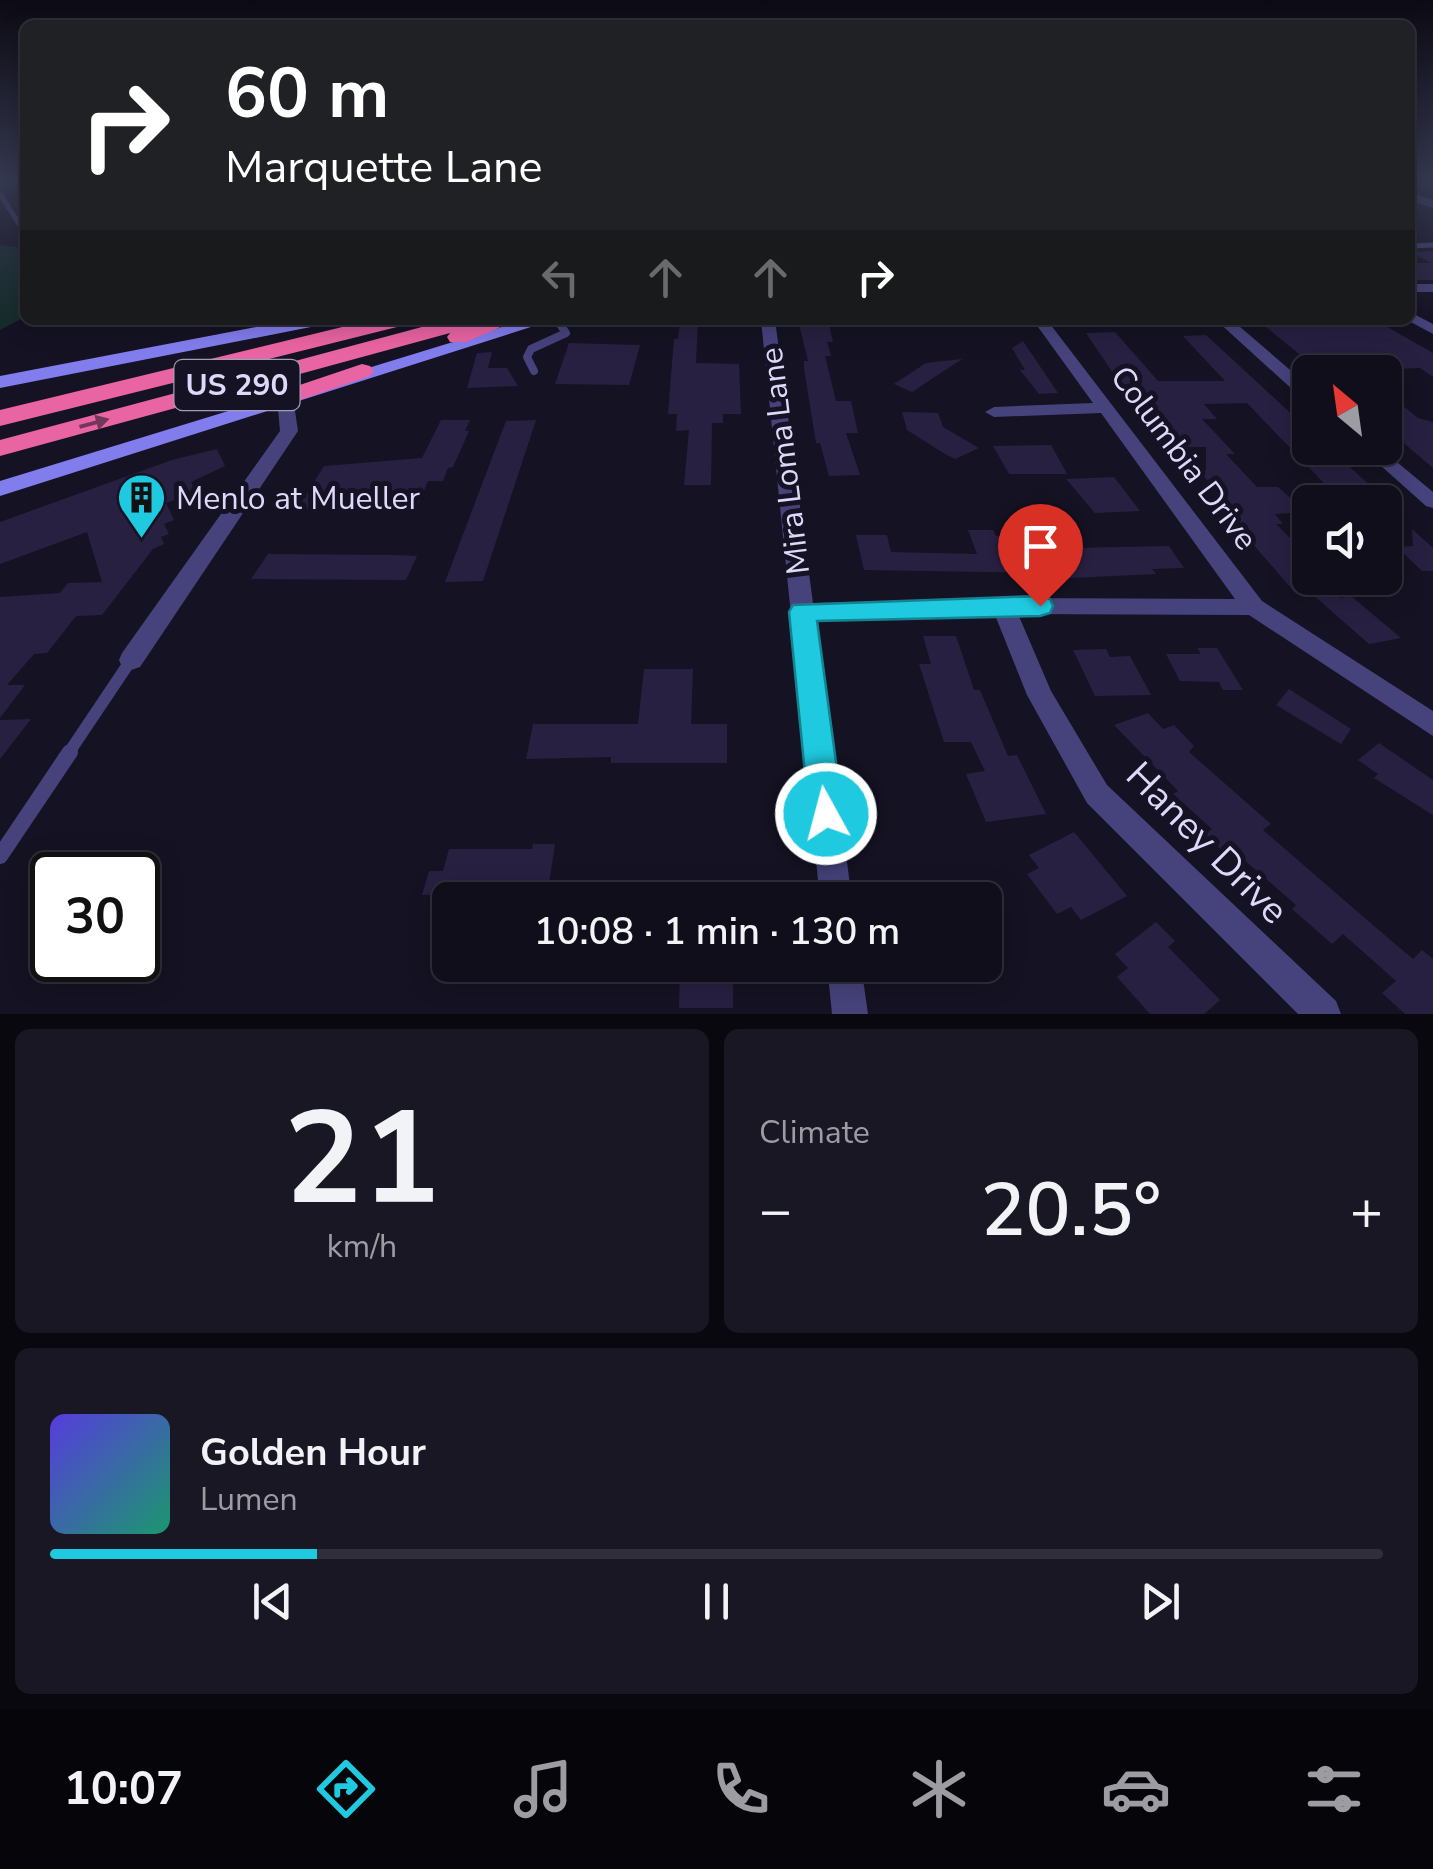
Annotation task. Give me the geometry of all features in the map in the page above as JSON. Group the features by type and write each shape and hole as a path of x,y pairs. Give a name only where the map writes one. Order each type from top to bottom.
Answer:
{"highway":[{"path":"6,417 329,325"},
{"name":"US 290","path":"6,417 376,325"},
{"name":"US 290","path":"0,448 454,325"},
{"path":"285,398 492,325"}],"main road":[{"path":"0,382 278,325"},
{"path":"0,488 527,325"}],"street":[{"name":"Mira Loma Lane","path":"769,325 834,882"},
{"name":"Columbia Drive","path":"1044,325 1254,607 1433,726"},
{"path":"1229,325 1292,380"},
{"path":"131,660 289,431 285,398"},
{"path":"994,412 1107,408"},
{"path":"1390,465 1433,502"},
{"path":"802,612 1003,606 1254,607"},
{"name":"Haney Drive","path":"1003,606 1040,695 1097,794 1323,1014"},
{"path":"846,982 850,1014"}],"lane":[{"path":"534,371 527,357 531,349 566,333 560,325"},
{"path":"0,856 131,660"}],"green space":[{"path":"0,245 20,247 20,320 0,330"}],"building":[{"path":"1433,251 1433,280 1415,280 1415,263 1431,263 1415,252"},
{"path":"679,325 698,325 696,363 739,364 741,414 723,414 723,423 712,423 711,485 684,485 689,430 676,431 677,414 668,414 674,339 678,339"},
{"path":"799,325 829,325 833,342 827,342 831,356 825,356 836,401 851,401 858,433 846,433 860,475 829,476 820,443 816,443 804,368 804,361 808,361"},
{"path":"1264,325 1384,325 1433,353 1433,377 1420,368 1402,369 1402,355 1300,355"},
{"path":"1115,332 1158,381 1225,381 1183,336 1206,335 1292,414 1292,450 1247,403 1204,404 1217,419 1202,419 1235,454 1226,454 1257,487 1278,487 1292,500 1292,513 1275,514 1283,524 1276,524 1292,540 1292,589 1221,507 1231,507 1199,471 1206,470 1206,447 1182,447 1165,433 1115,376 1086,333"},
{"path":"1023,341 1058,393 1039,394 1020,370 1025,370 1012,348"},
{"path":"569,343 640,345 629,385 555,384"},
{"path":"492,352 488,368 507,368 518,386 467,388 477,353"},
{"path":"962,359 912,392 894,384 926,363"},
{"path":"1402,405 1418,418 1433,422 1433,468 1402,442"},
{"path":"902,412 938,413 943,427 979,448 955,459 907,430"},
{"path":"441,420 470,420 465,431 469,431 453,467 448,468 443,481 428,481 416,510 297,509 324,466 422,458"},
{"path":"536,420 483,581 445,582 506,421"},
{"path":"1051,445 1067,474 1009,474 993,446"},
{"path":"217,449 225,466 191,482 196,492 166,503 174,520 164,524 169,534 161,537 164,544 153,549 102,615 76,616 47,653 34,654 7,685 25,685 0,718 0,597 60,593 68,583 102,582 87,532 0,564 0,522 172,460"},
{"path":"1306,465 1348,465 1370,485 1326,485"},
{"path":"1114,477 1140,511 1095,513 1066,479"},
{"path":"1060,527 1071,548 1169,546 1184,568 1152,569 1156,574 1071,578 1056,573 864,570 856,535 887,535 891,552 977,554 968,530 993,530 996,536 1038,536 1034,528"},
{"path":"1412,529 1433,548 1433,571 1422,571 1402,552 1402,547 1413,546"},
{"path":"268,554 417,556 406,580 251,579"},
{"path":"1313,595 1351,596 1401,638 1369,644"},
{"path":"923,636 956,636 974,690 980,690 1008,756 1017,755 1046,814 986,822 966,774 985,771 971,742 944,742 919,664 931,664"},
{"path":"1197,648 1217,648 1243,690 1223,690 1219,682 1180,681 1166,654 1201,654"},
{"path":"1106,649 1110,657 1130,656 1151,695 1095,696 1073,650"},
{"path":"644,669 693,669 691,724 727,724 727,763 611,763 611,757 526,759 533,724 638,724"},
{"path":"1289,689 1351,729 1341,744 1276,705"},
{"path":"1148,713 1163,729 1174,725 1194,746 1189,752 1271,824 1263,830 1374,926 1413,959 1422,950 1433,959 1433,1014 1405,1014 1382,993 1396,981 1343,934 1332,944 1292,909 1296,905 1234,851 1228,856 1205,834 1212,829 1173,794 1178,791 1114,725"},
{"path":"31,719 0,759 0,720"},
{"path":"1379,743 1433,780 1433,815 1374,778 1378,774 1358,760"},
{"path":"1074,832 1127,896 1081,920 1071,907 1057,914 1027,874 1039,868 1029,855"},
{"path":"533,844 555,844 549,882 432,882 432,895 422,895 429,871 443,871 449,849 532,849"},
{"path":"1156,922 1175,941 1168,947 1220,1000 1204,1014 1150,1014 1117,977 1128,968 1115,954"},
{"path":"680,982 733,982 733,1008 679,1008"}],"place":[{"name":"Menlo at Mueller","path":"141,540"}],"route":[{"path":"826,814 802,612 1040,606"}]}
